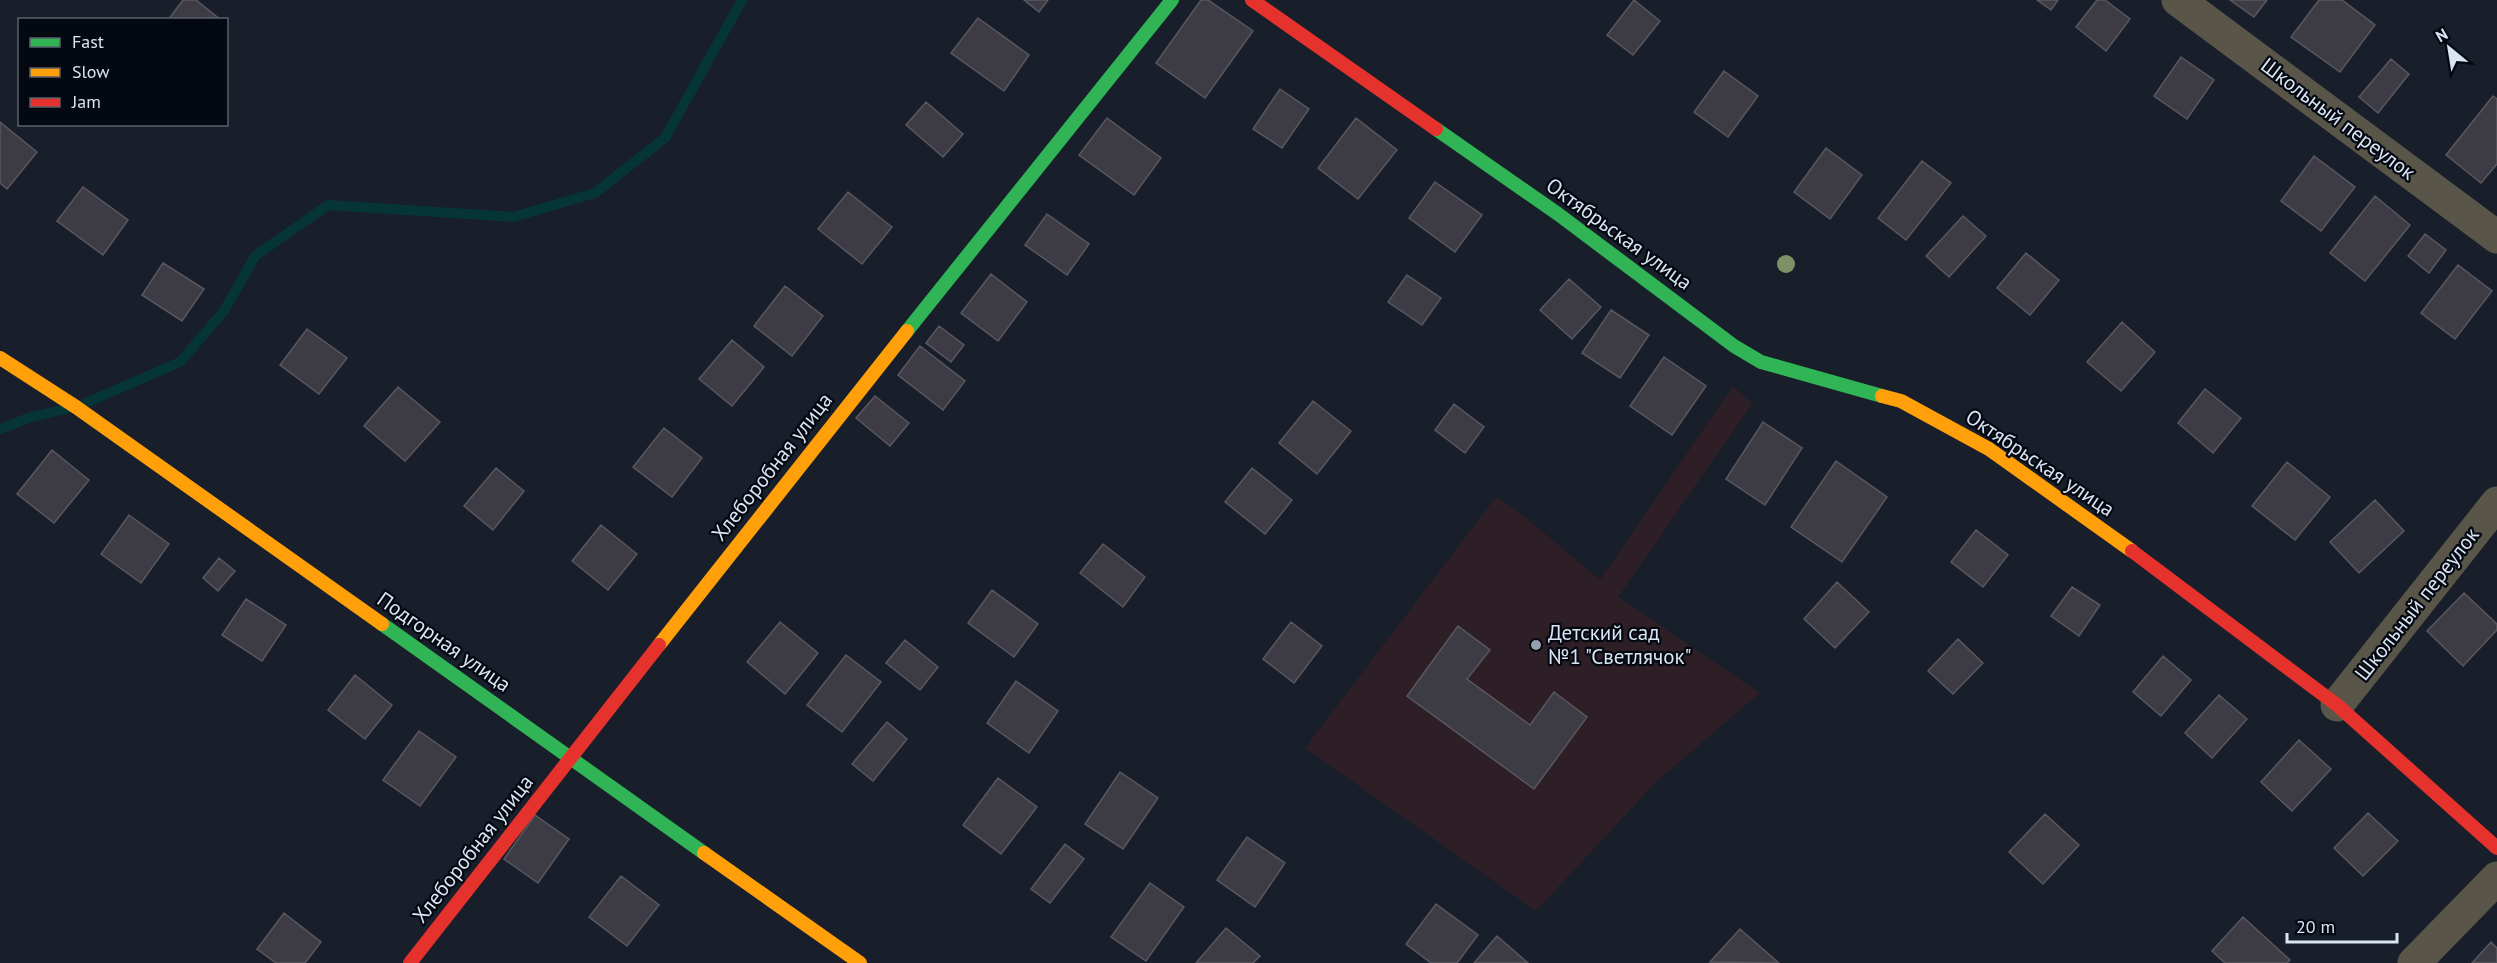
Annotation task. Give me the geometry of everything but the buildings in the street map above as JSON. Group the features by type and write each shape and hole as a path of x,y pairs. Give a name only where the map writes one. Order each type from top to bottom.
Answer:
{"street":[{"name":"Хлеборобная улица","path":"410,963 837,418 1172,0"},
{"name":"Октябрьская улица","path":"1252,0 1558,214 1734,346 1761,362 1901,401 1989,449 2133,552 2337,705 2497,848"},
{"name":"Школьный переулок","path":"2178,0 2497,237"},
{"name":"Подгорная улица","path":"0,358 76,407 860,963"},
{"name":"Школьный переулок","path":"2337,705 2497,503"},
{"path":"2414,963 2497,878"}],"shaded area":[{"name":"Детский сад №1 \"Светлячок\"","path":"1733,386 1752,404 1618,597 1760,693 1655,783 1536,911 1305,748 1496,497 1520,513 1600,580"}],"waterway":[{"path":"81,405 180,362 224,311 255,256 328,205 513,217 595,193 665,138 742,0"},
{"path":"0,429 31,417 66,409"}],"traffic: fast":[{"path":"907,331 1172,0"},
{"path":"1436,129 1558,214 1734,346 1761,362 1882,396"},
{"path":"382,624 704,853"}],"traffic: slow":[{"path":"659,645 907,331"},
{"path":"0,358 76,407 382,624"},
{"path":"1882,396 1901,401 1989,449 2132,551"},
{"path":"704,853 860,963"}],"traffic: jam":[{"path":"1252,0 1436,129"},
{"path":"2132,551 2337,705 2497,848"},
{"path":"410,963 659,645"}],"place":[{"name":"Детский сад №1 \"Светлячок\"","path":"1536,645"}]}
